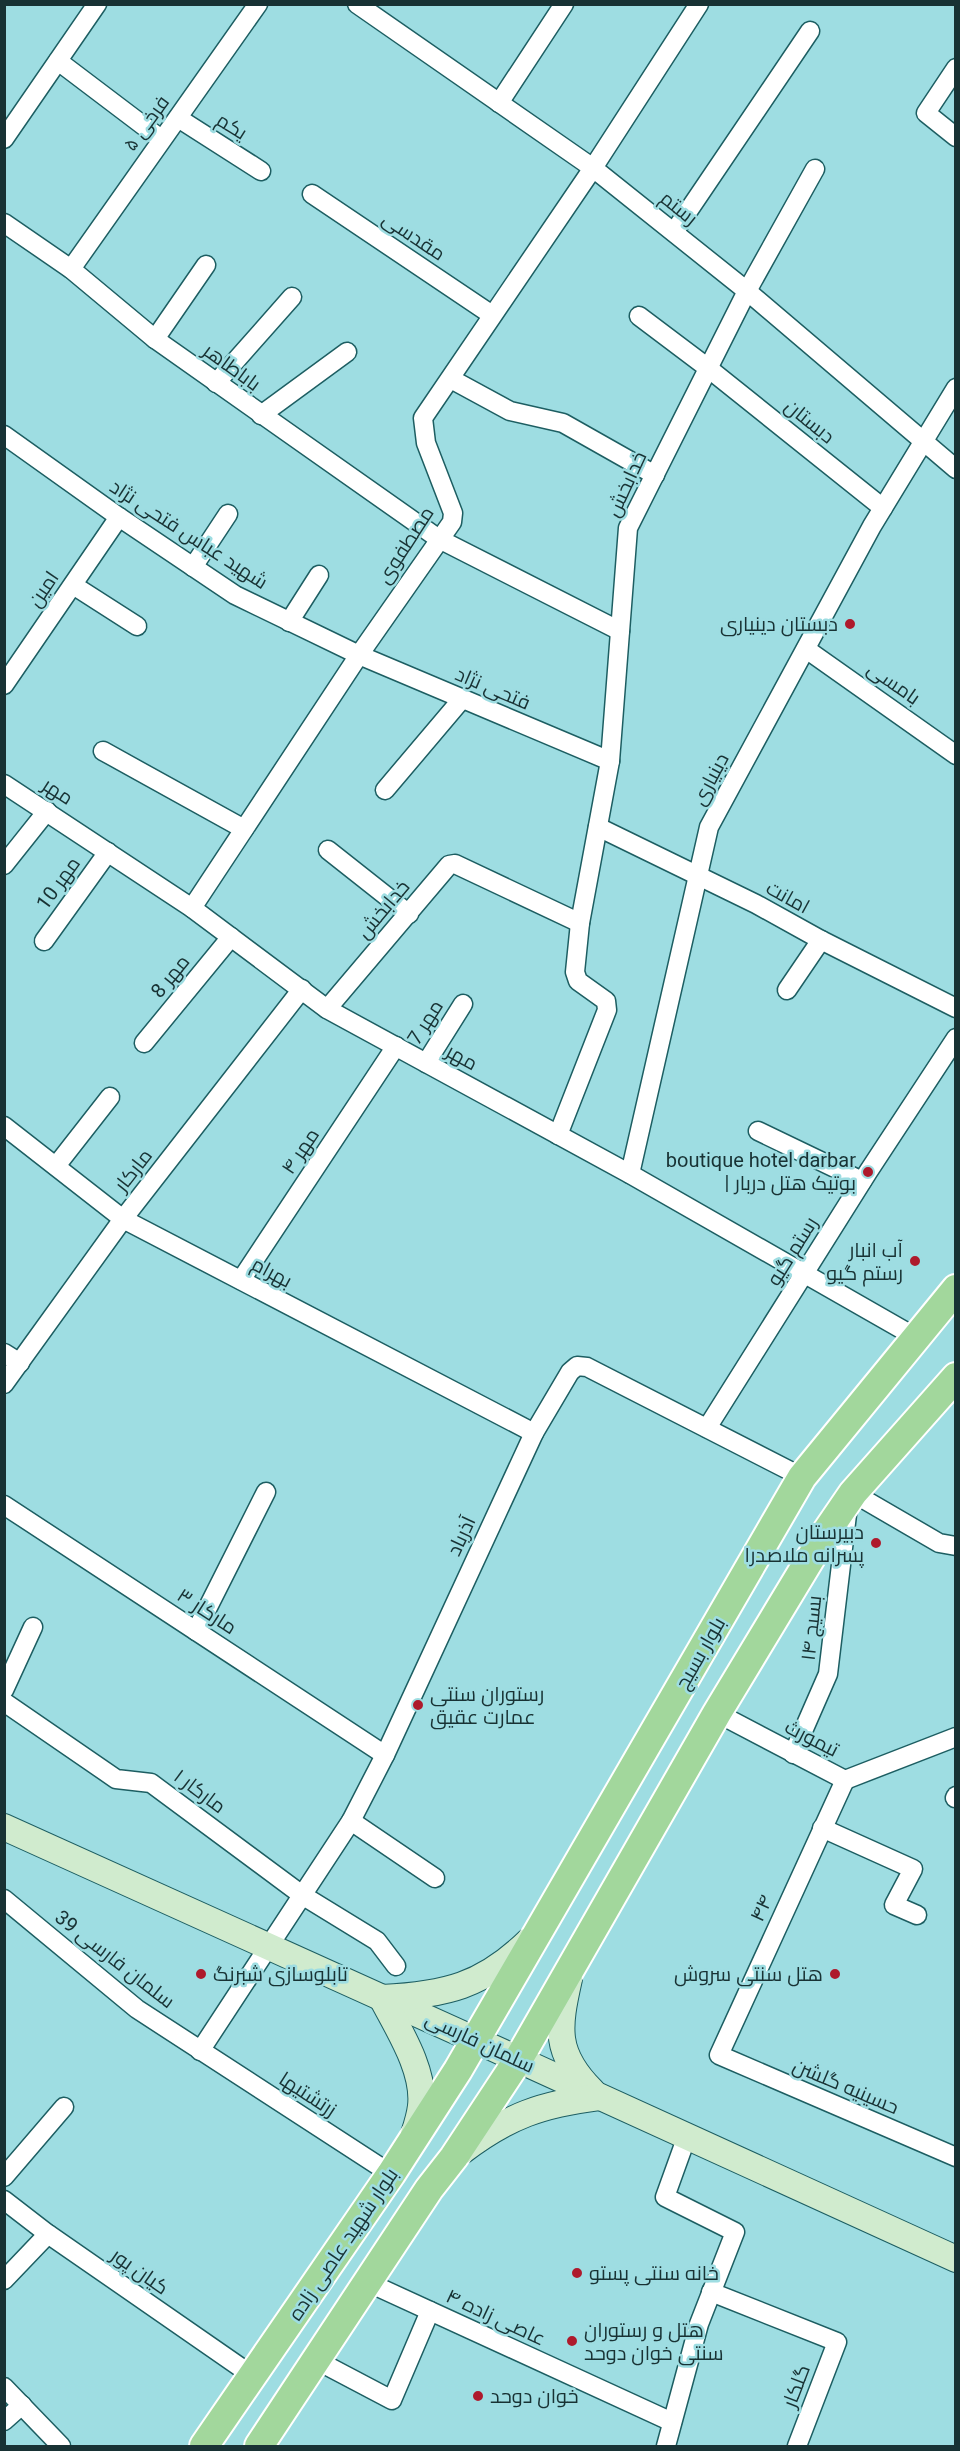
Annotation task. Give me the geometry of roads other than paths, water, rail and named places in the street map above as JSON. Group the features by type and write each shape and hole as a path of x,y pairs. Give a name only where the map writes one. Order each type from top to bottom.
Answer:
{"main road":[{"name":"بلوار بسیج","path":"477,2039 802,1477 956,1289"},
{"path":"518,2060 788,1593 851,1497 952,1391"},
{"path":"723,1614 728,1633 746,1641 765,1634"},
{"path":"690,1671 710,1664 727,1677 721,1706"},
{"name":"سلمان فارسی","path":"4,1827 477,2039 518,2060 956,2259"},
{"path":"412,2143 422,2105 416,2068 404,2037 382,1998 418,1996 457,1988 511,1959 537,1934"},
{"path":"574,1960 561,2015 564,2052 575,2073 599,2097"},
{"name":"بلوار شهید عاصی زاده","path":"211,2436 412,2143 477,2039"},
{"name":"بلوار شهید عاصی زاده","path":"259,2446 429,2188 454,2157 518,2060"},
{"path":"454,2157 489,2130 529,2111 563,2101 599,2097"},
{"path":"211,2436 249,2446"}],"street":[{"path":"4,139 97,4"},
{"name":"فرخی ۵","path":"71,269 161,138 178,118 258,4"},
{"name":"رستم","path":"357,4 593,168 747,291 956,469"},
{"path":"499,103 564,4"},
{"name":"مصطفوی","path":"192,908 358,655 452,522 453,513 435,470 422,425 423,418 593,168 699,4"},
{"path":"674,232 810,30"},
{"path":"58,61 161,138"},
{"path":"956,68 926,113 956,137"},
{"name":"یکم","path":"178,118 261,171"},
{"name":"خدابخش","path":"558,1135 607,1010 606,1001 578,981 576,977 580,923 610,761 628,528 747,291 815,169"},
{"name":"مقدسی","path":"312,195 492,315"},
{"name":"باباطاهر","path":"4,223 71,269 155,339 439,539 620,631"},
{"path":"155,339 206,265"},
{"path":"216,383 292,297"},
{"name":"دبستان","path":"639,316 708,368 883,508"},
{"path":"261,415 347,352"},
{"path":"451,379 510,411 563,423 655,475"},
{"name":"دینیاری","path":"630,1174 709,827 883,508 956,388"},
{"name":"شهید عباس فتحی نژاد","path":"4,435 119,517 235,595 358,655"},
{"path":"193,567 228,514"},
{"name":"امین","path":"4,685 119,517"},
{"path":"289,622 319,575"},
{"path":"73,585 137,626"},
{"name":"بامسی","path":"806,649 956,755"},
{"name":"فتحی نژاد","path":"358,655 610,761"},
{"path":"385,789 462,699"},
{"path":"103,751 244,830"},
{"name":"مهر","path":"4,784 192,908 327,1009 630,1174 917,1338"},
{"path":"4,865 47,811"},
{"name":"امانت","path":"598,828 756,904 821,940 956,1008"},
{"path":"328,850 409,915"},
{"name":"مهر 10","path":"44,940 108,852"},
{"name":"خدابخش","path":"327,1009 409,915 449,865 455,864 580,923"},
{"name":"مهر 8","path":"144,1043 231,937"},
{"path":"787,990 821,940"},
{"name":"مارکار","path":"4,1384 12,1358 302,989"},
{"name":"مهر 7","path":"426,1063 463,1004"},
{"name":"رستم گیو","path":"707,1428 862,1181 956,1038"},
{"name":"مهر ۴","path":"241,1280 396,1046"},
{"path":"56,1166 110,1097"},
{"name":"بهرام","path":"4,1126 123,1219 534,1433"},
{"path":"758,1131 862,1181"},
{"name":"آذرباد","path":"200,2051 351,1821 385,1755 534,1433 570,1372 578,1366 587,1367 802,1477"},
{"path":"196,1631 266,1492"},
{"path":"851,1497 939,1543 956,1546"},
{"name":"بسیج ۱۴","path":"793,1754 828,1674 851,1497"},
{"name":"مارکار ۳","path":"4,1505 385,1755"},
{"path":"4,1690 33,1627"},
{"name":"مارکار ۱","path":"4,1702 116,1779 151,1783 302,1894 377,1941 396,1966"},
{"name":"تیمورث","path":"721,1706 793,1754 845,1780 956,1737"},
{"name":"۴۴","path":"719,2055 845,1780"},
{"path":"351,1821 435,1878"},
{"path":"822,1828 913,1869 894,1905 917,1915"},
{"name":"سلمان فارسی 39","path":"8,1908 137,2009 200,2051"},
{"name":"زرتشتیها","path":"200,2051 391,2174"},
{"name":"حسینیه گلشن","path":"719,2055 956,2157"},
{"path":"4,2177 64,2107"},
{"path":"666,2446 699,2324 735,2232 665,2197 687,2136"},
{"name":"کیان پور","path":"4,2200 48,2234 253,2376"},
{"path":"4,2280 48,2234"},
{"name":"عاصی زاده ۴","path":"367,2282 672,2422"},
{"name":"گلکار","path":"711,2292 837,2343 797,2446"},
{"path":"316,2360 392,2400 430,2311"},
{"path":"4,2387 61,2446"},
{"path":"4,2421 22,2405"}],"place":[{"name":"دبستان دینیاری","path":"850,624"},
{"name":"boutique hotel darbar | بوتیک هتل دربار","path":"868,1172"},
{"name":"آب انبار رستم گیو","path":"915,1261"},
{"name":"دبیرستان پسرانه ملاصدرا","path":"876,1543"},
{"name":"رستوران سنتی عمارت عقیق","path":"418,1705"},
{"name":"تابلوسازی شبرنگ","path":"201,1974"},
{"name":"هتل سنتی سروش","path":"835,1974"},
{"name":"خانه سنتی پستو","path":"577,2273"},
{"name":"هتل و رستوران سنتی خوان دوحد","path":"572,2341"},
{"name":"خوان دوحد","path":"478,2396"}]}
